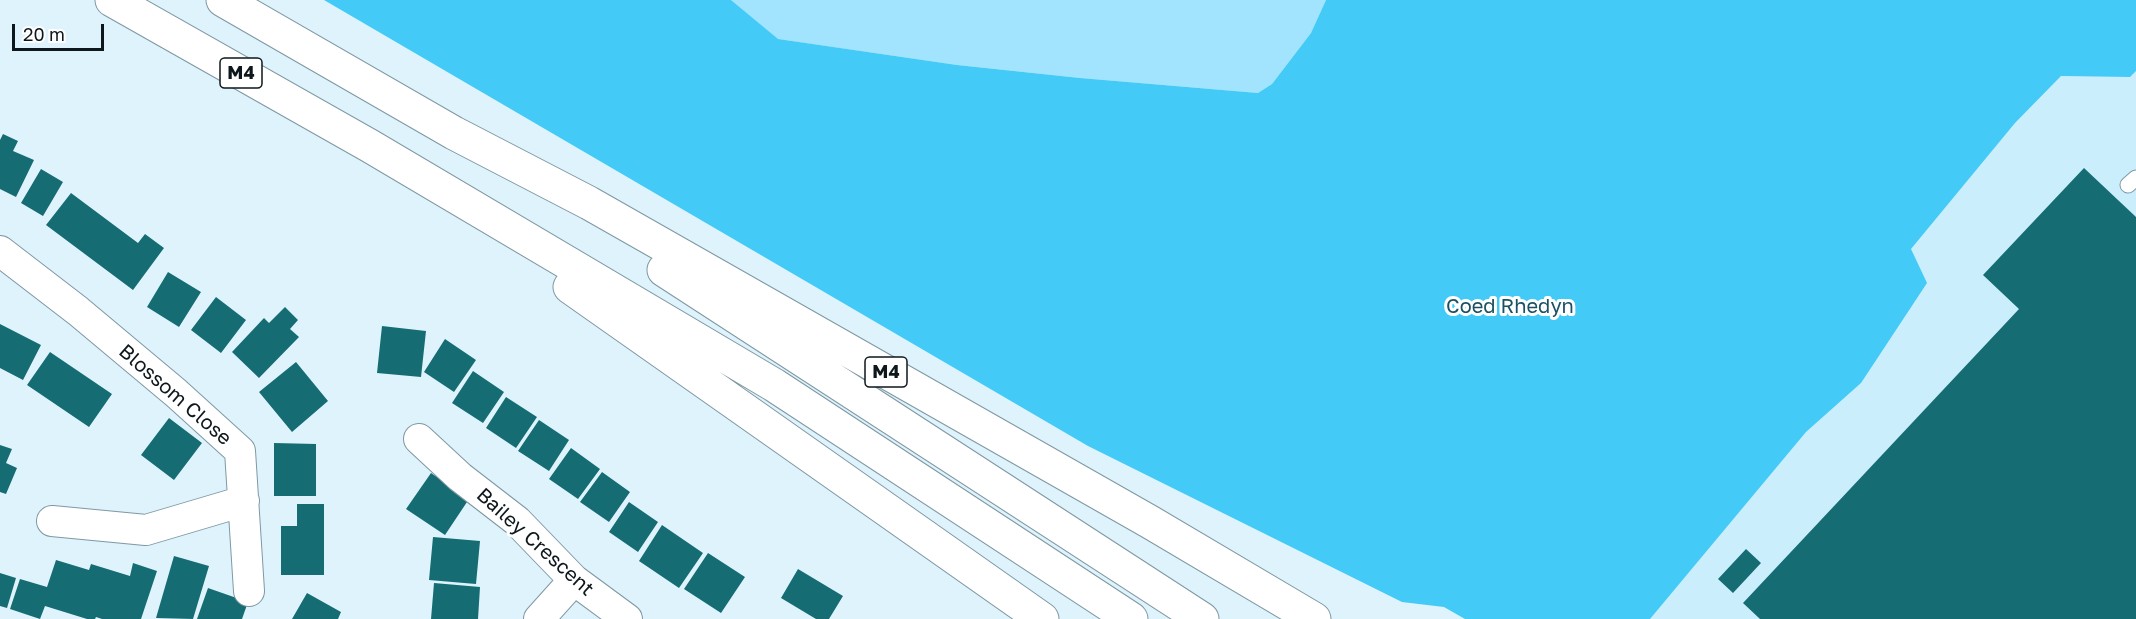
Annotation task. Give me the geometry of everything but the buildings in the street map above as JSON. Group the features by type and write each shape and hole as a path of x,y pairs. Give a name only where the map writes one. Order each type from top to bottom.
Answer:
{"highway":[{"name":"M4","path":"112,0 370,146 774,385 1131,619"},
{"name":"M4","path":"223,0 454,133 620,221 1150,522 1314,619"},
{"name":"M4","path":"454,133 1202,619"},
{"name":"M4","path":"370,146 1042,619"}],"street":[{"name":"Blossom Close","path":"0,251 78,311 176,393 240,452 249,591"},
{"name":"Bailey Crescent","path":"419,439 460,477 517,521 574,580 627,619"},
{"path":"52,521 146,530 244,501"},
{"path":"539,619 574,580"}],"shaded area":[{"path":"731,0 1326,0 1311,33 1272,84 1258,93 957,65 777,39"},
{"path":"2136,71 2136,619 1650,619 1806,432 1861,383 1911,249 2015,123 2061,76 2130,77"}],"green space":[{"name":"Coed Rhedyn","path":"324,0 731,0 778,39 957,65 1258,93 1272,84 1311,33 1326,0 2136,0 2136,71 2130,77 2061,76 2015,123 1911,249 1927,283 1861,383 1806,432 1650,619 1465,619 1444,607 1402,602 1088,446"}]}
